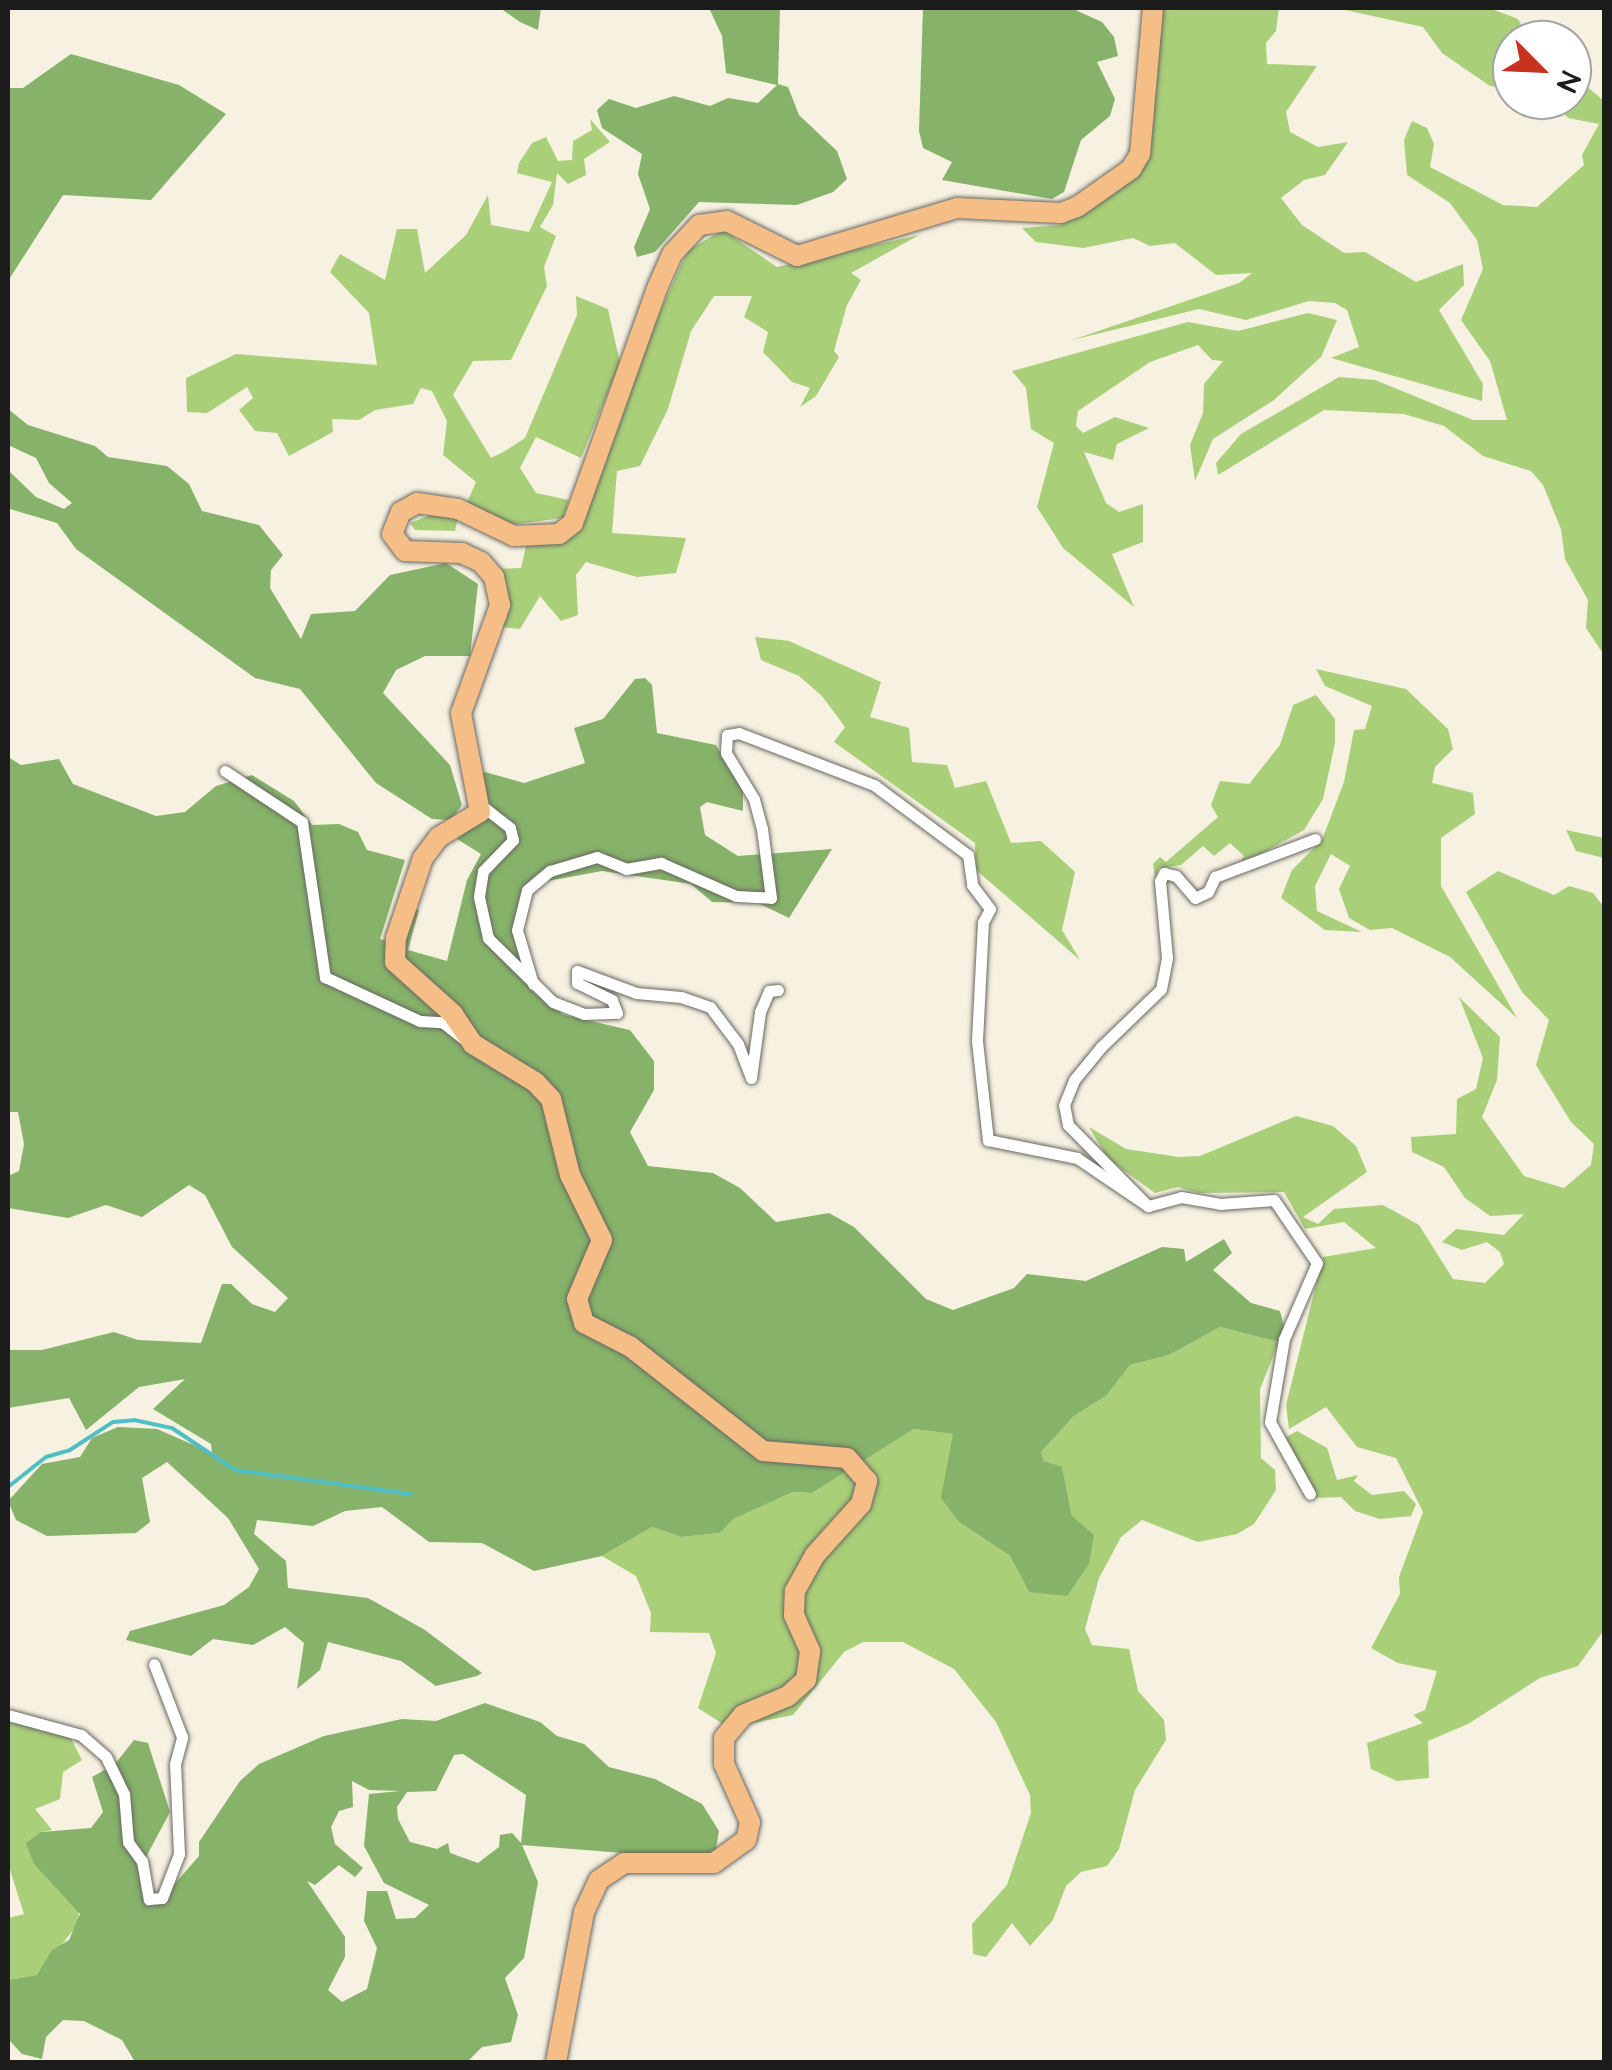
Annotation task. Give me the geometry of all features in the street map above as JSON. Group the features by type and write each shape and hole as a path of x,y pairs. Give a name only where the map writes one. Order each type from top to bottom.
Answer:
{"highway":[{"path":"556,2062 584,1912 598,1880 624,1862 724,1860 746,1840 750,1822 724,1764 724,1738 743,1715 788,1696 806,1680 810,1652 794,1615 794,1592 825,1542 862,1504 867,1481 847,1458 763,1451 631,1347 584,1323 577,1299 602,1240 570,1175 556,1111 544,1089 473,1044 454,1014 398,966 394,948 429,847 475,818 481,805 461,713 496,622 499,593 481,562 462,553 417,555 397,545 392,534 401,512 434,502 514,536 558,534 573,523 658,286 673,253 699,225 727,221 797,256 958,208 1062,214 1077,207 1131,169 1140,154 1153,8"}],"street":[{"path":"533,984 517,930 527,890 550,870 597,857 626,869 661,863 736,896 771,898 754,800 724,743 739,734 814,760 874,785 968,854 972,885 990,909 983,922 977,1041 988,1140 1078,1158 1148,1206"},
{"path":"225,771 302,822 325,977 420,1020 442,1022 473,1044"},
{"path":"481,805 510,828 513,840 483,871 483,922 488,938 553,1002 606,1017 618,1006 576,983 577,971 636,994 682,997 710,1008 738,1044 750,1078 756,1075 760,1012 769,991 778,990"},
{"path":"1148,1206 1078,1138 1064,1104 1074,1080 1101,1047 1161,990 1167,958 1160,881 1164,873 1176,876 1194,898 1208,892 1215,877 1315,839"},
{"path":"1148,1206 1182,1196 1220,1204 1274,1200 1317,1263 1284,1339 1270,1422 1310,1494"},
{"path":"8,1715 80,1735 106,1757 124,1794 128,1842 142,1861 149,1898 162,1898 179,1854 175,1764 182,1736 154,1664"}],"green space":[{"path":"500,8 541,8 538,30 520,22"},
{"path":"709,8 780,8 778,84 788,87 799,115 837,151 847,179 833,192 797,205 699,202 655,252 637,257 634,247 650,209 638,174 642,154 602,128 597,110 609,99 636,108 674,96 710,106 728,98 758,103 777,85 726,73 722,36"},
{"path":"923,8 1071,8 1102,22 1114,37 1118,56 1097,62 1115,99 1110,116 1081,140 1064,192 1052,199 942,180 952,162 923,148 919,131"},
{"path":"1157,8 1279,8 1276,31 1266,43 1267,64 1317,66 1286,112 1290,132 1318,147 1348,142 1325,175 1304,180 1281,198 1302,225 1344,253 1365,252 1416,282 1463,264 1464,285 1439,310 1483,384 1482,401 1331,358 1359,347 1347,310 1335,303 1309,301 1246,320 1199,309 1072,340 1239,283 1252,273 1216,275 1175,243 1150,246 1133,238 1083,248 1036,242 1022,228 1060,225 1136,175"},
{"path":"1336,8 1489,8 1519,20 1492,20 1492,86 1442,53 1423,27"},
{"path":"71,54 179,85 226,114 151,200 63,195 8,281 8,88 23,88"},
{"path":"1592,91 1604,101 1604,655 1586,628 1588,600 1565,559 1561,529 1543,485 1531,471 1483,456 1444,426 1404,414 1324,410 1218,475 1216,463 1241,434 1339,377 1375,380 1473,420 1507,420 1490,361 1461,320 1483,269 1477,240 1450,203 1407,175 1404,140 1412,121 1427,128 1434,144 1430,167 1503,205 1537,207 1584,165 1582,155 1599,124 1578,120 1592,120"},
{"path":"590,119 610,142 584,159 586,175 568,184 557,173 553,205 540,227 556,236 544,267 547,286 511,360 473,361 453,395 491,458 505,451 525,438 577,315 576,296 608,309 620,363 581,458 536,437 520,468 536,493 569,500 563,518 500,526 464,509 476,482 443,455 447,421 432,391 421,388 413,404 375,410 359,420 332,419 333,432 289,456 277,433 255,431 239,410 253,398 247,387 207,413 187,412 186,378 236,354 377,365 369,313 330,272 340,254 385,280 397,229 417,229 425,273 466,235 488,195 491,225 529,232 552,182 517,173 519,163 532,143 546,137 558,161 572,160 573,141 592,130"},
{"path":"723,230 777,267 919,235 851,273 861,280 847,305 834,351 839,357 816,396 800,407 810,388 792,382 763,352 768,332 744,317 752,296 714,296 691,331 668,409 640,466 617,471 612,533 686,538 676,573 637,577 586,562 576,575 578,615 561,621 540,596 520,629 500,627 507,619 499,569 521,568 527,542 554,544 688,250"},
{"path":"1308,313 1337,320 1321,357 1274,400 1213,439 1195,481 1190,445 1203,413 1204,384 1223,361 1212,360 1198,345 1150,362 1078,411 1076,426 1083,433 1115,417 1149,428 1117,444 1113,460 1084,452 1106,503 1119,512 1143,504 1143,542 1112,554 1134,607 1063,548 1037,507 1054,443 1031,429 1026,388 1012,371 1188,322 1238,331"},
{"path":"8,409 28,425 95,446 108,457 167,466 189,484 202,511 259,525 283,555 271,570 270,588 301,639 311,614 355,611 390,575 446,563 478,584 470,656 425,656 396,670 383,693 450,765 462,805 451,820 432,819 376,783 300,689 255,678 76,549 57,523 10,509 8,470 36,497 64,509 72,503 49,483 36,458 8,445"},
{"path":"433,514 458,518 455,531 415,530 410,523"},
{"path":"755,637 789,641 881,682 870,717 909,728 912,762 947,765 955,788 986,781 1011,843 1041,841 1075,872 1062,930 1080,960 976,870 975,843 834,742 845,727 822,696 799,676 761,660"},
{"path":"1316,669 1406,689 1448,729 1453,749 1435,767 1432,783 1473,793 1475,814 1441,838 1441,886 1517,1018 1450,957 1392,928 1370,930 1349,918 1339,889 1350,866 1331,854 1315,886 1317,911 1362,932 1325,930 1281,898 1292,870 1322,840 1344,782 1354,730 1365,729 1372,706 1325,686"},
{"path":"645,678 652,685 657,733 716,745 743,791 743,811 707,802 700,807 705,835 738,856 832,849 789,918 758,903 712,902 691,884 602,871 526,885 514,931 532,991 564,1015 630,1030 654,1061 654,1090 630,1132 648,1166 713,1173 740,1188 776,1222 829,1213 854,1227 926,1299 953,1310 1014,1288 1027,1274 1086,1281 1162,1247 1184,1249 1186,1262 1224,1239 1232,1253 1213,1270 1251,1303 1280,1311 1285,1330 1279,1342 1220,1327 1169,1355 1130,1365 1106,1396 1074,1416 1041,1452 1044,1461 1062,1467 1072,1516 1094,1535 1089,1564 1067,1596 1029,1592 1010,1556 959,1522 941,1498 953,1434 914,1429 812,1493 793,1492 733,1519 720,1533 681,1537 652,1527 602,1556 534,1571 482,1543 429,1542 382,1507 345,1511 313,1526 257,1520 254,1534 286,1561 288,1588 368,1598 425,1630 482,1673 477,1676 436,1686 401,1661 328,1642 320,1670 297,1689 304,1643 285,1627 253,1645 213,1639 191,1656 126,1640 130,1631 224,1605 249,1587 259,1569 228,1518 167,1462 142,1478 150,1522 136,1533 47,1536 16,1520 8,1501 42,1464 80,1457 92,1438 118,1427 157,1429 212,1453 211,1444 153,1409 185,1379 139,1387 86,1430 69,1398 8,1408 8,1350 42,1350 114,1332 138,1340 201,1343 222,1284 231,1284 252,1304 275,1312 288,1298 232,1247 205,1195 189,1185 142,1217 106,1205 68,1218 8,1208 8,1176 19,1171 24,1144 18,1112 8,1112 8,757 21,765 59,759 73,784 156,816 185,812 216,786 252,775 294,801 312,825 339,824 358,832 367,850 405,860 380,939 394,943 410,906 419,910 408,950 447,961 467,880 481,854 457,839 477,816 476,777 485,772 524,783 585,763 574,728 603,719 635,679"},
{"path":"1316,695 1335,719 1335,743 1323,799 1304,830 1238,867 1244,856 1230,843 1214,856 1203,846 1181,865 1159,868 1155,878 1153,864 1160,857 1166,862 1218,817 1211,805 1220,781 1249,784 1280,745 1293,705"},
{"path":"1566,830 1604,838 1604,858 1576,851"},
{"path":"1498,871 1554,895 1569,886 1593,893 1604,907 1604,1630 1578,1666 1540,1678 1468,1724 1428,1741 1429,1778 1397,1781 1371,1769 1367,1743 1423,1723 1413,1715 1425,1710 1437,1671 1398,1663 1371,1648 1400,1594 1399,1577 1423,1512 1396,1458 1357,1447 1326,1407 1289,1429 1286,1405 1323,1257 1376,1248 1344,1222 1305,1229 1284,1192 1199,1193 1178,1187 1155,1193 1108,1159 1089,1127 1126,1149 1179,1157 1200,1156 1296,1116 1333,1126 1356,1146 1367,1172 1303,1217 1318,1224 1334,1209 1383,1205 1419,1225 1453,1279 1485,1283 1504,1264 1500,1252 1487,1242 1462,1250 1442,1242 1456,1229 1504,1235 1524,1214 1490,1216 1465,1198 1444,1167 1412,1152 1411,1137 1456,1134 1457,1099 1476,1089 1483,1058 1459,997 1500,1037 1497,1080 1482,1117 1524,1176 1564,1188 1591,1165 1594,1144 1571,1122 1536,1065 1549,1020 1522,992 1466,892"},
{"path":"1220,1327 1279,1342 1260,1389 1261,1458 1275,1470 1276,1490 1254,1524 1237,1534 1198,1542 1142,1520 1121,1537 1099,1578 1085,1629 1092,1645 1129,1649 1138,1691 1164,1720 1166,1740 1135,1790 1119,1849 1107,1866 1081,1872 1066,1886 1053,1920 1030,1946 1012,1923 986,1957 973,1954 972,1924 1007,1885 1031,1813 1030,1795 996,1722 954,1669 903,1642 863,1642 844,1652 793,1715 729,1728 698,1708 716,1653 709,1633 650,1632 651,1613 636,1576 602,1556 652,1527 681,1537 720,1533 732,1519 793,1492 812,1493 914,1429 954,1434 942,1498 959,1522 1010,1556 1029,1592 1072,1516 1062,1468 1044,1461 1041,1452 1074,1416 1106,1396 1130,1365 1169,1355"},
{"path":"1297,1431 1327,1448 1337,1480 1358,1475 1354,1481 1372,1495 1404,1491 1416,1504 1411,1516 1380,1519 1355,1511 1341,1497 1316,1498 1285,1438"},
{"path":"485,1703 540,1722 557,1736 584,1744 609,1767 655,1779 702,1804 719,1831 716,1849 698,1859 522,1845 538,1882 524,1958 505,1978 518,2015 511,2042 482,2047 467,2062 135,2062 122,2040 84,2021 63,2020 46,2037 42,2059 22,2054 8,2039 8,1980 37,1975 52,1950 69,1940 80,1914 34,1864 26,1843 41,1832 91,1828 103,1812 92,1777 115,1764 134,1740 148,1743 170,1812 145,1859 157,1904 199,1856 199,1842 240,1781 259,1764 324,1736 402,1719 436,1721","holes":["463,1754 526,1795 521,1843 512,1833 500,1835 499,1847 478,1863 450,1853 448,1843 437,1849 410,1842 398,1819 397,1807 407,1792 436,1791 454,1755","352,1781 369,1790 400,1791 369,1794 364,1846 384,1883 429,1905 415,1918 396,1919 387,1891 367,1891 364,1921 377,1948 367,1989 342,2002 328,1990 345,1957 345,1937 307,1881 315,1885 339,1865 355,1877 363,1868 335,1844 331,1827 339,1811 353,1807"]},
{"path":"8,1721 70,1737 82,1760 63,1772 60,1799 35,1809 52,1830 41,1832 34,1864 78,1904 79,1923 37,1975 8,1980 8,1918 24,1914 8,1864"}],"waterway":[{"path":"8,1487 46,1457 70,1450 113,1422 134,1420 172,1428 235,1470 411,1494"}]}
